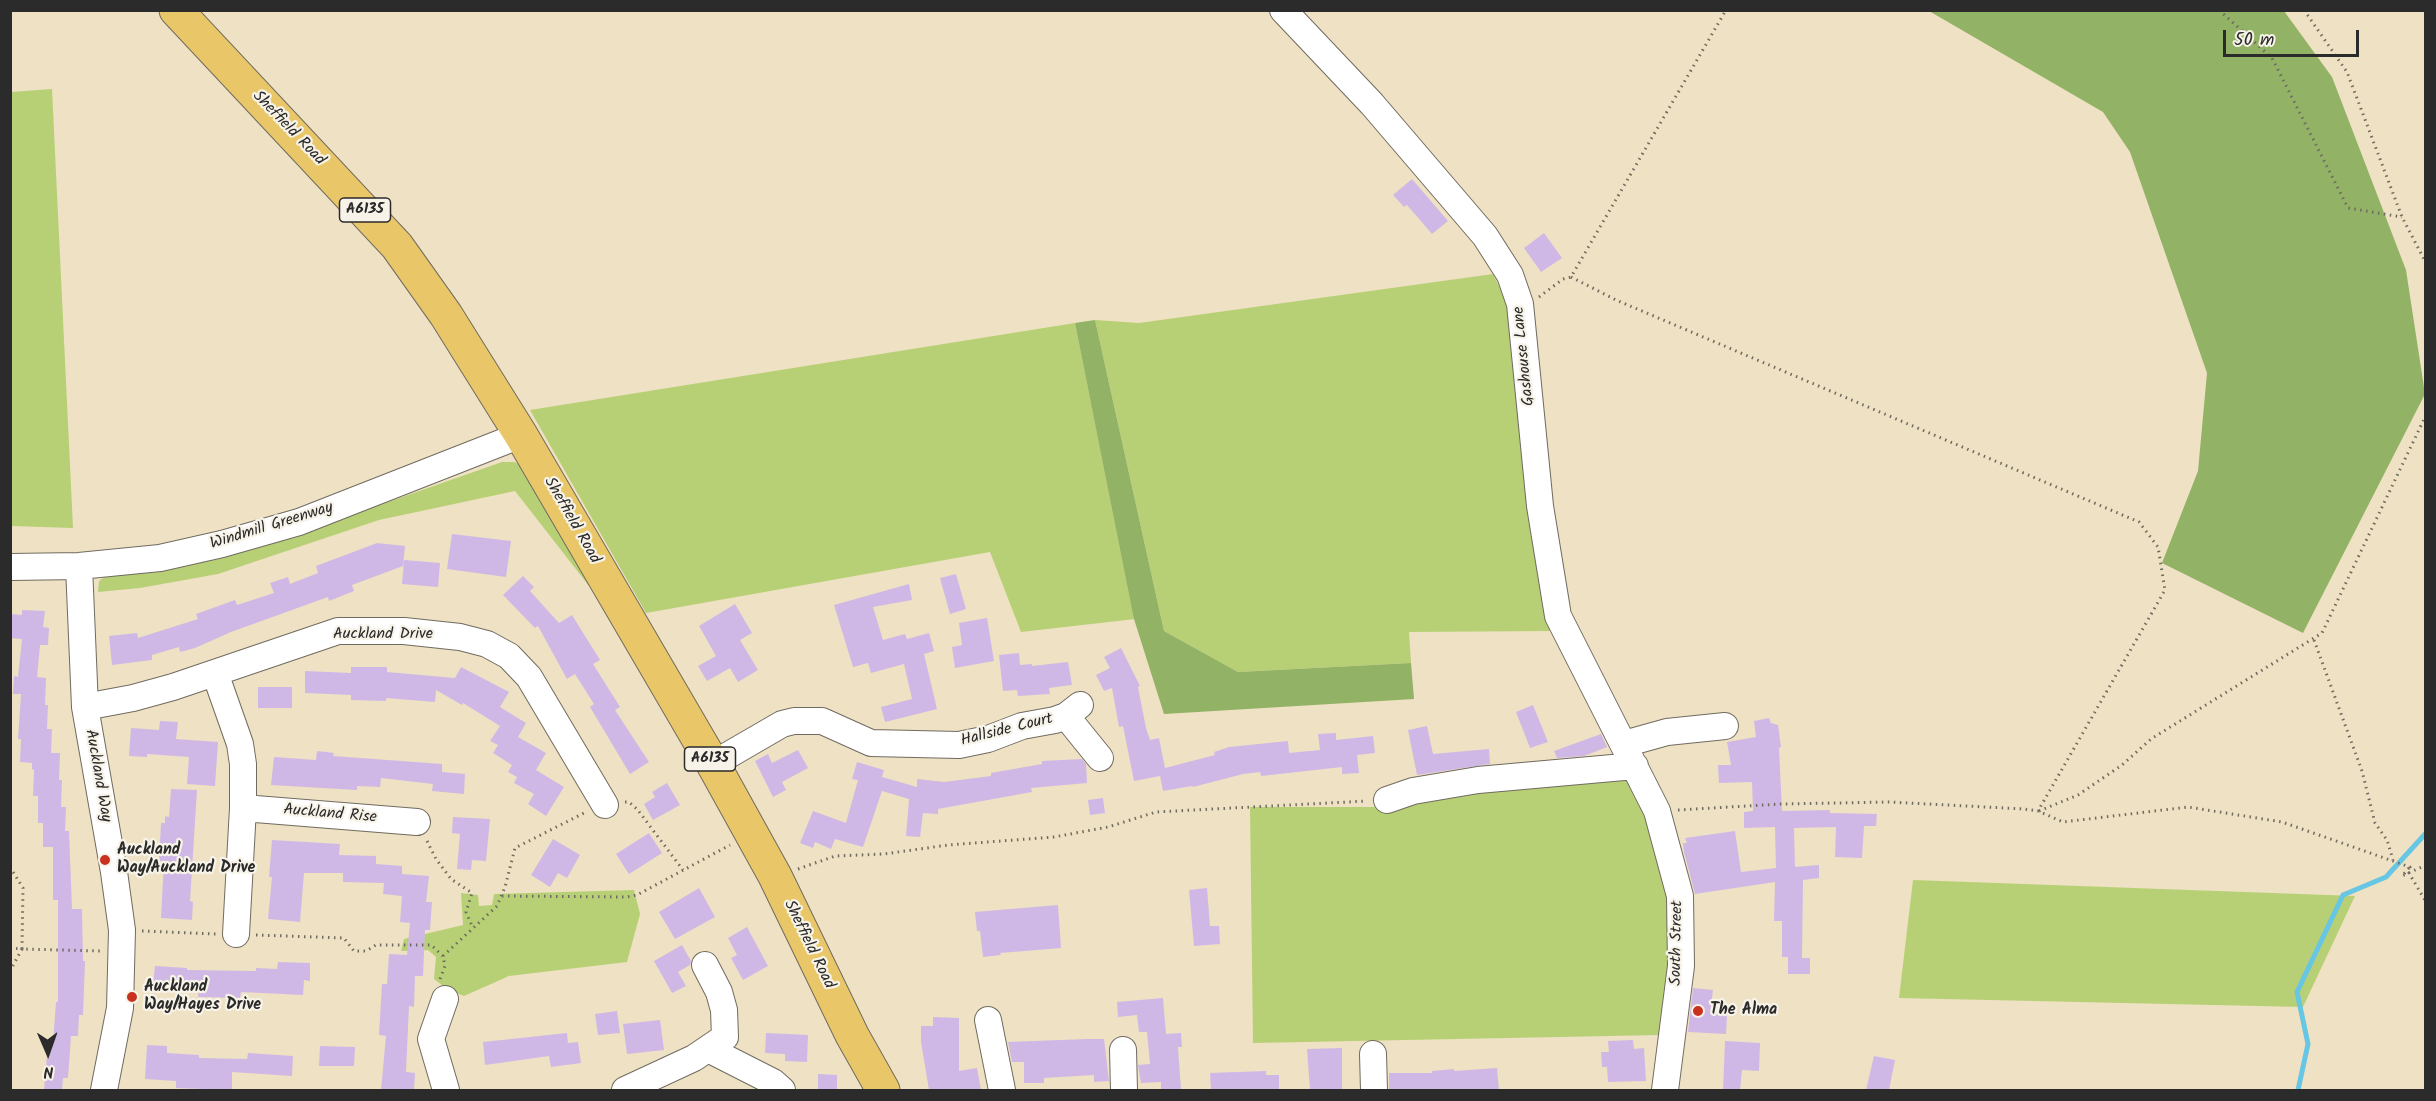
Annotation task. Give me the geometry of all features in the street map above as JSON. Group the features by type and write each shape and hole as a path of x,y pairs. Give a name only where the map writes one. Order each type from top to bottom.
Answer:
{"main road":[{"name":"Sheffield Road","path":"176,10 397,246 446,315 521,435 752,833 852,1035 883,1090"}],"street":[{"name":"Gashouse Lane","path":"1283,10 1372,104 1485,236 1510,275 1520,304 1540,506 1558,616 1629,755"},
{"name":"Windmill Greenway","path":"10,567 79,566 160,558 260,534 299,522 521,435"},
{"name":"Auckland Way","path":"79,566 85,707 123,941 120,1008 104,1090"},
{"name":"Auckland Drive","path":"85,707 133,698 214,673 312,638 338,632 404,631 460,637 487,644 509,656 529,677 604,804"},
{"path":"214,673 240,744 243,764 243,808 236,934"},
{"name":"Hallside Court","path":"713,764 782,724 804,720 822,720 871,743 959,745 988,739 1022,726 1055,720 1073,711 1100,758"},
{"path":"1387,800 1413,791 1629,755 1667,732 1725,726"},
{"name":"South Street","path":"1629,755 1657,811 1680,896 1681,966 1665,1090"},
{"name":"Auckland Rise","path":"243,808 417,822"},
{"path":"625,1090 662,1075 717,1043 724,1010 719,992 705,965"},
{"path":"445,999 431,1039 446,1090"},
{"path":"988,1020 1002,1090"},
{"path":"717,1043 782,1090"},
{"path":"1123,1050 1124,1090"},
{"path":"1372,1054 1374,1090"}],"path":[{"path":"1571,277 1726,10"},
{"path":"2219,10 2272,58 2348,208 2402,217"},
{"path":"2304,10 2347,72 2402,217 2426,263"},
{"path":"1520,304 1536,298 1563,279 1571,277 1616,300 2139,522 2158,548 2165,590 2038,811"},
{"path":"2038,811 2078,795 2122,765 2151,739 2322,633 2426,415"},
{"path":"2314,640 2362,771 2375,823 2387,840 2392,860"},
{"path":"775,876 835,856 884,854 948,845 1054,837 1108,826 1156,812 1387,800"},
{"path":"443,956 497,906 515,849 604,804 629,802 637,809 683,870"},
{"path":"1657,811 1781,804 1889,802 2038,811 2062,822 2188,807 2282,822 2410,867"},
{"path":"417,822 441,866 452,879 472,893 466,912 473,928"},
{"path":"502,896 627,897 637,895 752,833"},
{"path":"2410,867 2402,876 2426,865"},
{"path":"10,867 22,888 22,949 10,972"},
{"path":"2410,867 2409,873 2426,903"},
{"path":"10,948 236,934 344,938 354,951 366,951 376,945 431,945 443,956 445,966 439,982 445,999"}],"green space":[{"path":"1929,11 2284,11 2332,77 2406,270 2425,394 2303,633 2162,563 2198,471 2207,373 2130,152 2103,112"},
{"path":"52,89 73,528 11,526 11,92"},
{"path":"1493,274 1512,312 1551,631 1409,632 1411,663 1238,672 1164,631 1095,320 1139,323"},
{"path":"1095,320 1164,631 1238,672 1411,663 1414,699 1164,714 1134,619 1075,323"},
{"path":"1075,323 1135,619 1021,632 990,552 646,613 530,410"},
{"path":"502,462 514,462 527,467 614,618 515,491 379,520 218,574 140,588 98,592 99,581 106,576 291,536"},
{"path":"1633,776 1660,863 1667,898 1670,942 1660,1035 1253,1043 1250,807 1384,807 1420,797"},
{"path":"1913,880 2355,896 2303,1007 1899,998"},
{"path":"634,890 640,914 627,962 509,976 464,996 447,989 434,979 436,957 428,950 401,951 404,939 463,925 461,893 478,895 479,906 492,905 494,894"}],"building":[{"path":"1412,179 1448,221 1432,234 1407,205 1404,207 1393,195"},
{"path":"1544,233 1562,258 1541,272 1524,248"},
{"path":"452,534 511,541 506,577 447,569"},
{"path":"377,543 405,546 403,566 352,585 354,591 329,601 328,597 231,632 195,648 180,652 179,647 152,655 152,660 112,665 109,636 137,633 138,638 198,619 196,614 235,600 237,605 274,593 270,583 288,577 290,584 318,573 316,566"},
{"path":"404,560 440,563 438,587 402,584"},
{"path":"956,574 966,609 950,614 940,578"},
{"path":"523,576 534,587 530,591 559,623 572,615 600,660 593,664 620,707 615,710 649,762 630,774 590,707 594,704 575,674 567,679 538,626 535,628 503,595"},
{"path":"909,584 912,600 873,607 883,640 905,634 907,639 929,633 934,651 924,654 937,709 885,722 881,707 912,699 904,664 871,673 868,663 853,667 834,605"},
{"path":"735,604 752,633 740,640 758,670 738,682 730,668 707,681 698,666 716,656 699,626"},
{"path":"22,610 45,611 43,627 49,628 48,645 40,645 37,677 46,678 45,705 48,705 47,729 52,729 51,753 60,753 61,807 66,807 65,831 69,831 72,909 82,909 83,961 85,961 83,1015 79,1015 78,1036 71,1036 68,1078 63,1078 62,1090 44,1090 48,1043 53,1043 56,1002 58,1002 58,900 53,900 53,847 43,847 43,823 38,823 38,796 33,796 34,770 32,763 20,762 21,739 18,739 21,694 13,694 14,676 18,677 22,639 10,638 10,614 22,615"},
{"path":"987,618 994,661 955,668 952,647 962,645 959,623"},
{"path":"1121,648 1140,686 1138,687 1146,728 1150,740 1159,738 1165,768 1215,755 1214,752 1229,747 1288,741 1289,753 1320,750 1318,734 1336,733 1336,740 1373,736 1375,753 1357,755 1359,773 1342,774 1342,767 1261,776 1260,772 1193,787 1163,791 1160,776 1134,781 1123,726 1119,727 1112,688 1104,691 1096,675 1110,668 1104,657"},
{"path":"1019,653 1020,665 1068,662 1072,685 1049,688 1050,694 1018,696 1017,690 1003,691 999,655"},
{"path":"351,667 387,667 387,672 455,678 461,667 509,692 500,707 526,723 518,737 546,753 536,770 564,787 546,816 528,804 534,794 514,783 517,777 508,772 512,765 493,753 498,745 490,741 500,726 463,703 462,705 436,690 435,702 386,698 386,701 351,700 351,695 305,693 305,671 351,673"},
{"path":"258,687 292,687 292,708 258,708"},
{"path":"1533,705 1548,742 1530,748 1516,712"},
{"path":"1769,718 1771,723 1778,725 1781,747 1779,748 1782,811 1830,810 1830,813 1877,814 1876,826 1864,826 1862,858 1835,857 1836,827 1794,828 1795,867 1819,865 1819,878 1803,880 1802,958 1810,958 1810,974 1788,974 1788,957 1782,957 1782,921 1774,921 1775,882 1695,894 1684,852 1683,843 1687,843 1685,838 1735,831 1741,872 1776,868 1775,827 1744,828 1744,812 1753,811 1752,782 1719,783 1718,765 1731,765 1727,742 1756,737 1754,721"},
{"path":"160,721 178,722 176,739 218,742 215,786 187,784 189,757 147,754 147,757 129,756 131,728 159,730"},
{"path":"1427,726 1433,754 1489,749 1490,764 1417,775 1408,730"},
{"path":"1601,734 1607,747 1584,756 1557,758 1554,751"},
{"path":"798,750 808,768 782,782 786,790 773,797 755,761 768,754 772,763"},
{"path":"317,751 334,753 333,756 442,764 442,772 465,774 464,794 432,791 433,784 381,778 380,787 357,786 357,790 271,785 274,757 316,760"},
{"path":"1082,759 1086,764 1087,783 1031,788 1032,792 938,809 938,814 923,813 920,837 906,836 909,799 882,791 863,847 835,839 831,849 815,842 813,848 800,843 813,811 846,823 858,780 852,779 857,762 884,770 882,777 917,787 917,779 944,782 991,776 991,773 1042,764 1042,761"},
{"path":"667,783 680,805 653,820 644,804 655,797 652,792"},
{"path":"171,789 197,790 190,901 193,902 192,920 161,918 164,861 159,861 161,823 165,823 165,816 169,817"},
{"path":"1103,798 1105,813 1090,815 1088,800"},
{"path":"453,817 490,819 486,861 472,860 471,870 457,869 460,834 452,833"},
{"path":"649,833 662,853 629,874 616,854"},
{"path":"553,839 580,855 567,878 558,873 550,887 531,875"},
{"path":"272,840 340,844 339,855 376,856 376,864 402,866 402,874 429,876 426,902 432,902 430,930 425,930 423,976 415,976 414,1007 409,1006 406,1072 415,1073 414,1090 381,1090 386,1036 379,1035 382,984 387,984 389,954 407,955 410,923 400,922 402,896 383,894 384,883 343,882 343,873 304,873 300,922 268,919 272,877 269,877"},
{"path":"699,888 715,917 675,939 659,912"},
{"path":"1207,888 1210,926 1219,926 1220,944 1194,946 1189,890"},
{"path":"1058,905 1061,948 1000,953 1001,955 983,957 975,912"},
{"path":"747,927 768,966 743,980 731,958 737,955 728,938"},
{"path":"682,945 691,961 690,965 678,972 686,986 672,993 654,961"},
{"path":"278,962 310,963 310,981 304,980 303,995 241,992 240,998 198,997 199,988 153,985 155,966 187,968 187,970 256,971 256,968 277,969"},
{"name":"The Alma","path":"1693,988 1713,990 1710,1014 1727,1015 1726,1034 1688,1032"},
{"path":"1163,998 1166,1034 1181,1033 1182,1047 1178,1047 1181,1090 1161,1090 1161,1082 1141,1083 1138,1065 1150,1064 1147,1032 1139,1032 1137,1015 1118,1017 1117,1002"},
{"path":"617,1011 620,1033 598,1035 595,1014"},
{"path":"933,1017 959,1018 959,1071 977,1068 981,1090 929,1090 921,1042 921,1026 933,1026"},
{"path":"660,1020 664,1050 627,1054 623,1024"},
{"path":"567,1033 568,1043 578,1042 581,1063 551,1067 549,1056 485,1065 483,1042"},
{"path":"766,1033 808,1035 807,1062 785,1061 785,1054 765,1053"},
{"path":"1104,1039 1109,1081 1094,1082 1094,1075 1044,1078 1044,1083 1024,1083 1024,1062 1012,1062 1008,1042"},
{"path":"1633,1040 1634,1049 1644,1048 1646,1081 1608,1082 1607,1067 1602,1067 1601,1052 1609,1052 1608,1041"},
{"path":"1725,1041 1760,1043 1759,1071 1742,1070 1740,1090 1723,1090"},
{"path":"147,1045 167,1046 167,1053 199,1055 199,1058 247,1059 248,1053 293,1056 292,1076 232,1072 232,1090 176,1088 176,1081 145,1079"},
{"path":"320,1046 355,1047 354,1066 319,1066"},
{"path":"1342,1048 1342,1090 1310,1090 1307,1049"},
{"path":"1874,1056 1895,1060 1889,1090 1866,1090"},
{"path":"1497,1068 1499,1090 1389,1090 1389,1073 1432,1073 1432,1071 1454,1069 1454,1071"},
{"path":"1266,1071 1266,1075 1279,1075 1279,1090 1211,1090 1210,1073"},
{"path":"818,1074 837,1075 837,1090 818,1090"}],"waterway":[{"path":"2298,1090 2308,1044 2297,992 2343,895 2386,877 2426,833"}],"place":[{"name":"Auckland Way/Auckland Drive","path":"105,860"},
{"name":"Auckland Way/Hayes Drive","path":"132,997"},
{"name":"The Alma","path":"1698,1011"}]}
